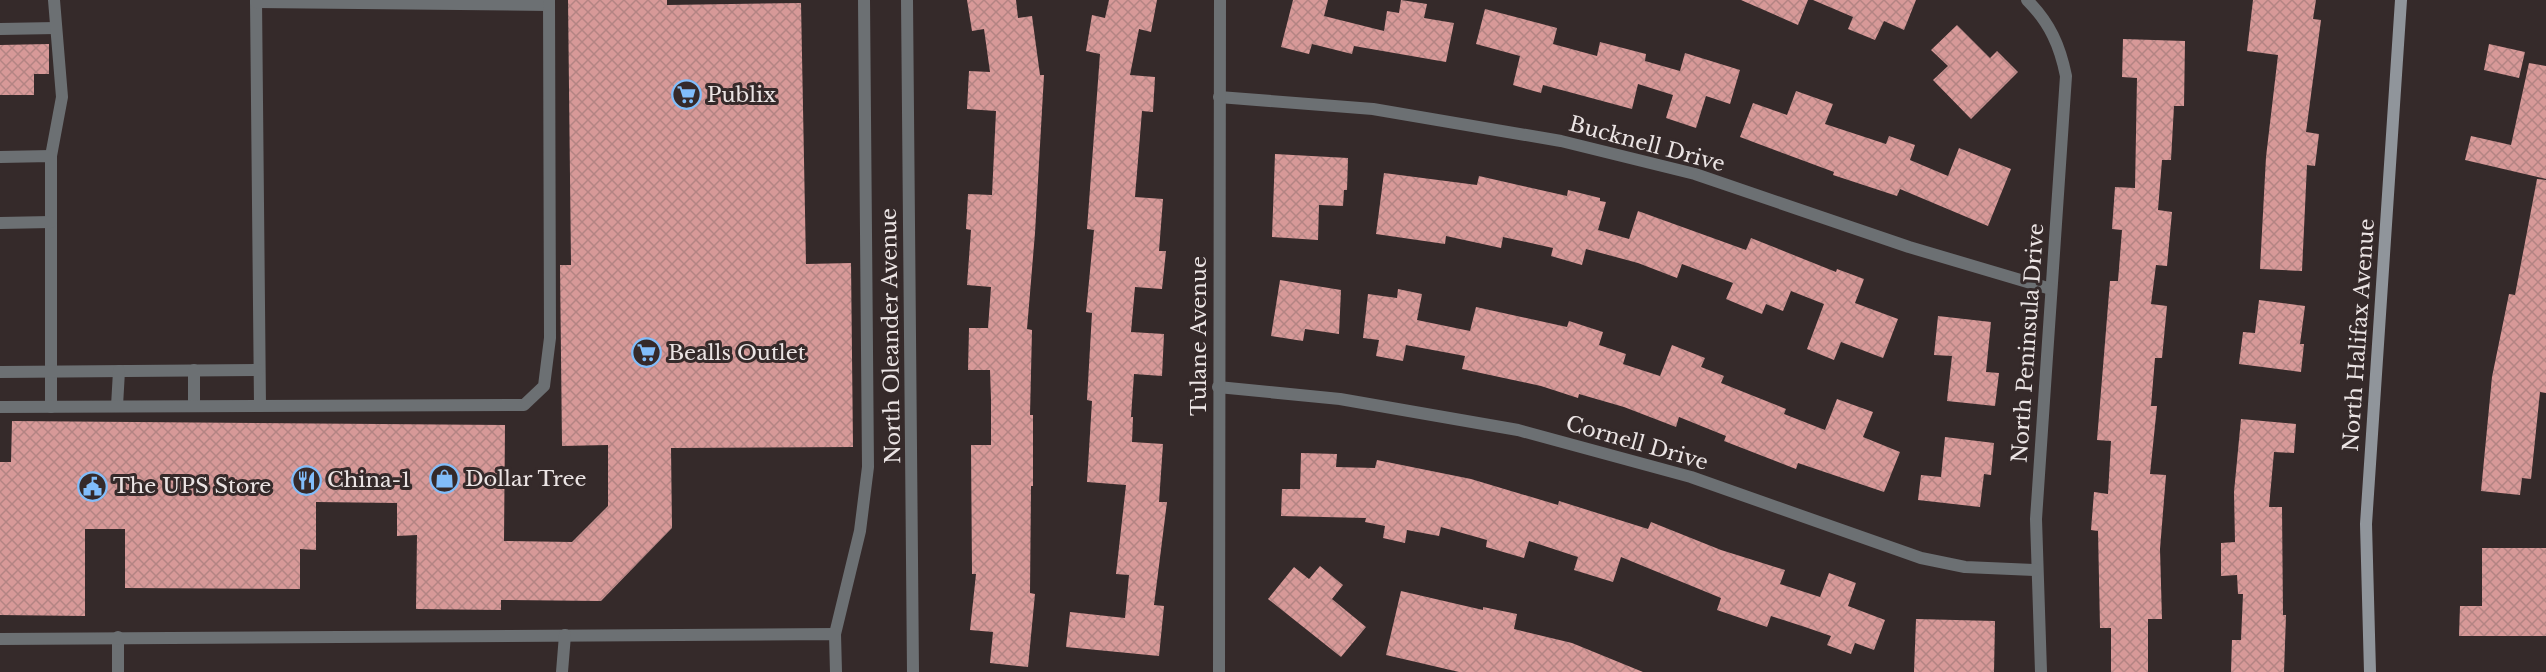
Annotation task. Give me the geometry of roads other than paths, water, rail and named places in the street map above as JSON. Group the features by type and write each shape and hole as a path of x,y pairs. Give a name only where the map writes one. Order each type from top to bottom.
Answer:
{"street":[{"path":"51,407 51,156 62,97 54,0"},
{"path":"836,672 835,634 860,531 868,467 864,0"},
{"name":"North Oleander Avenue","path":"907,0 913,672"},
{"name":"Tulane Avenue","path":"1219,672 1220,0"},
{"name":"North Peninsula Drive","path":"2027,0 2045,21 2060,47 2066,76 2038,466 2036,570 2041,672"},
{"name":"North Halifax Avenue","path":"2370,672 2366,524 2401,0"},
{"path":"0,407 524,405 544,386 550,338 549,3 256,1 260,406"},
{"path":"0,29 56,28"},
{"name":"Bucknell Drive","path":"1219,97 1373,109 1561,141 1695,174 1909,248 2051,289"},
{"path":"0,157 51,156"},
{"path":"0,224 51,222"},
{"path":"194,370 194,406"},
{"path":"0,372 258,370"},
{"path":"117,406 119,371"},
{"name":"Cornell Drive","path":"1218,387 1340,399 1518,430 1691,477 1921,558 1965,567 2036,570"},
{"path":"0,639 835,634"},
{"path":"562,672 565,635"},
{"path":"118,637 118,672"}],"place":[{"name":"Publix","path":"686,95"},
{"name":"Bealls Outlet","path":"647,353"},
{"name":"Dollar Tree","path":"444,479"},
{"name":"China-1","path":"306,480"},
{"name":"The UPS Store","path":"92,486"}]}
